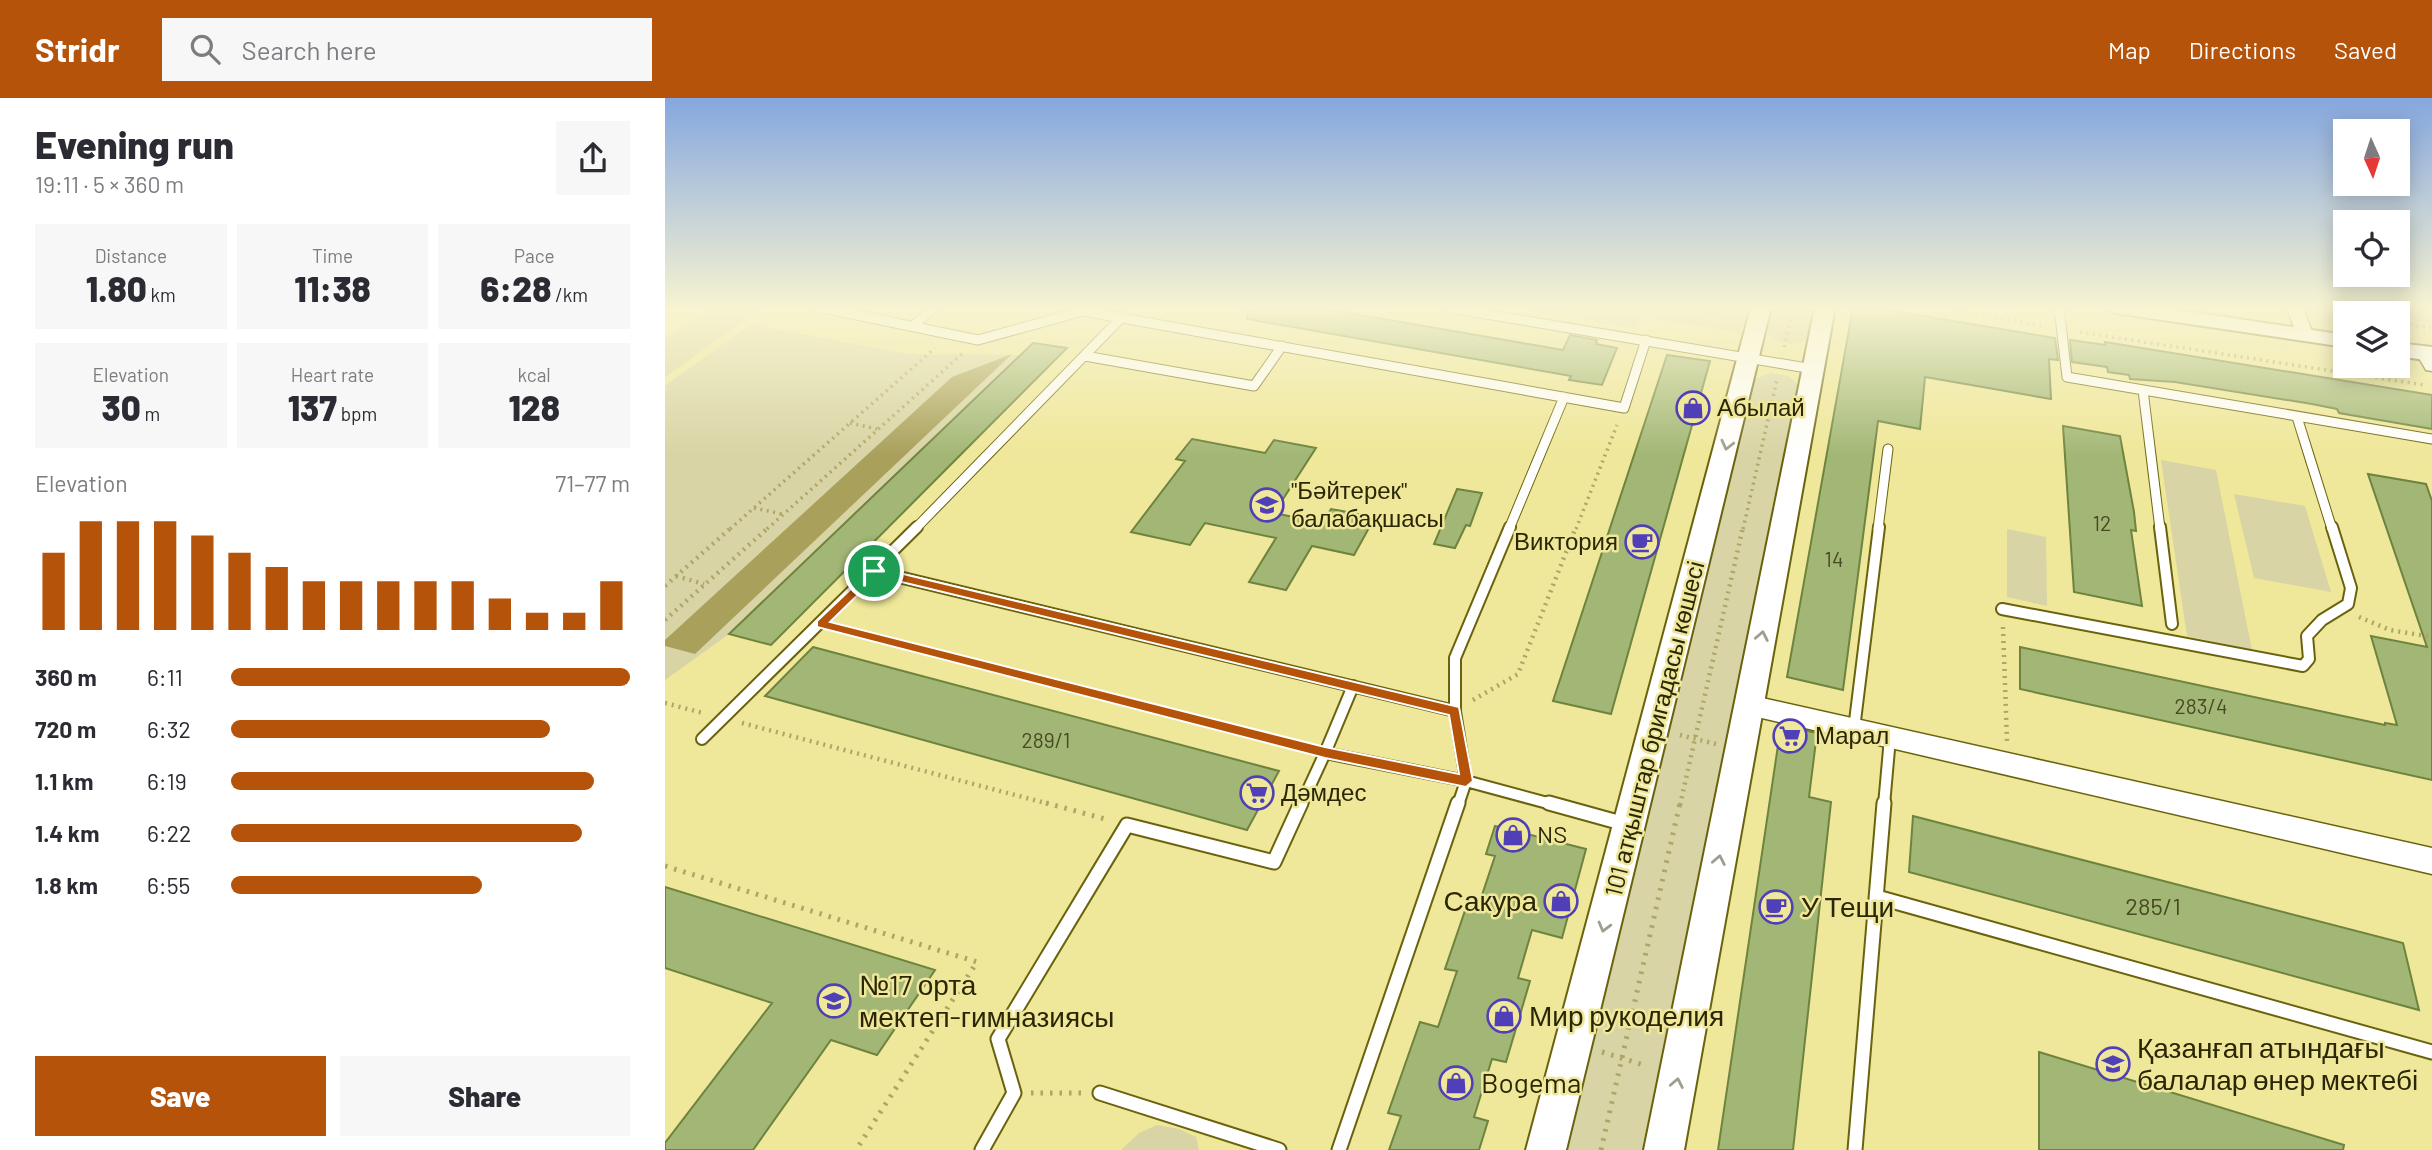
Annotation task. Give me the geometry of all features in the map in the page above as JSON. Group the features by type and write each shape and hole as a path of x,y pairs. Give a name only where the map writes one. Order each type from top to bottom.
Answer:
{"street":[{"name":"101 атқыштар бригадасы көшесі","path":"1546,1150 1631,825 1748,356"},
{"path":"1664,1150 1816,356"},
{"path":"1749,705 2432,861"}],"lane":[{"path":"702,739 821,624 1085,356"},
{"path":"1086,356 1254,386 1275,356"},
{"path":"1338,356 1624,408 1641,356"},
{"path":"1703,356 1746,368 1780,363 1811,380"},
{"path":"2065,356 2067,377 2432,439"},
{"path":"2143,390 2172,624"},
{"path":"1339,1150 1466,781 1455,711 1455,658 1564,397"},
{"path":"2002,609 2303,666 2309,659 2307,636 2312,627 2348,604 2351,588 2297,416"},
{"path":"1854,729 1888,449"},
{"path":"874,571 1455,711"},
{"path":"982,1150 1014,1093 998,1039 1127,825 1274,862 1353,686"},
{"path":"1856,1150 1890,738"},
{"path":"1325,753 1466,781 1631,825"},
{"path":"1877,897 2432,1052"},
{"path":"1100,1093 1279,1150"}],"path":[{"path":"665,586 926,356"},
{"path":"665,620 960,356"},
{"path":"1601,1150 1782,356"},
{"path":"2238,356 2432,386"},
{"path":"1746,368 1776,384 1811,380"},
{"path":"1455,711 1518,674 1624,408"},
{"path":"850,423 878,430"},
{"path":"754,508 783,514"},
{"path":"676,576 705,585"},
{"path":"2002,609 2008,765"},
{"path":"2342,610 2390,630 2432,638"},
{"path":"821,624 1325,753"},
{"path":"665,703 1127,825"},
{"path":"1655,730 1740,750"},
{"path":"665,866 977,961 856,1150"},
{"path":"1573,1044 1678,1076"},
{"path":"1014,1093 1100,1093"}],"shaded area":[{"path":"665,356 694,356 665,377"},
{"path":"706,356 1019,356 729,634 665,680 665,386"},
{"path":"1010,356 695,654 665,646 665,640 952,377"},
{"path":"1771,373 1789,376 1799,386 1642,1150 1566,1150 1755,379"},
{"path":"2161,460 2216,470 2252,650 2187,636"},
{"path":"2234,494 2305,506 2331,592 2254,578"},
{"path":"2007,529 2046,537 2047,606 2007,597"},
{"path":"1157,1125 1179,1129 1196,1137 1199,1150 1121,1150 1139,1133"}],"building":[{"path":"1019,356 1059,356 771,645 729,634"},
{"path":"1458,356 1614,356 1602,385 1569,380 1571,376"},
{"path":"1667,356 1710,361 1611,714 1553,701"},
{"path":"1844,356 2057,356 2058,360 2049,359 2051,399 1925,377 1920,429 1878,421 1843,690 1787,677"},
{"path":"2071,356 2192,356 2432,395 2432,429 2339,413 2337,409 2312,404 2175,382 2130,379 2129,375 2108,372 2107,367 2072,362"},
{"path":"2063,426 2120,436 2134,512 2136,531 2131,530 2142,606 2074,592"},
{"path":"1192,439 1265,453 1274,440 1316,448 1274,513 1323,523 1331,509 1375,517 1354,555 1312,546 1286,590 1249,582 1276,538 1205,523 1190,545 1131,532 1185,461 1176,459"},
{"path":"2368,474 2426,484 2432,501 2432,780 2020,689 2020,647 2385,725 2397,725 2371,636 2427,647"},
{"path":"1457,489 1482,493 1470,526 1466,525 1455,548 1434,544"},
{"path":"813,647 1279,771 1247,830 765,696"},
{"path":"1781,725 1817,733 1809,797 1831,802 1793,1150 1718,1150"},
{"path":"1913,816 2403,943 2419,1010 1909,872"},
{"path":"1495,826 1586,849 1562,938 1532,930 1518,978 1530,981 1506,1062 1492,1059 1474,1117 1488,1121 1479,1150 1389,1150 1401,1116 1388,1113 1420,1022 1438,1027 1457,971 1445,969 1468,902 1479,904 1495,856 1486,854"},
{"path":"665,887 935,970 877,1055 831,1040 753,1150 665,1150 665,1143 772,1003 665,968"},
{"path":"2039,1052 2344,1145 2343,1150 2039,1150"}],"place":[{"name":"Абылай","path":"1693,408"},
{"name":"\"Бәйтерек\" балабақшасы","path":"1267,505"},
{"name":"Виктория","path":"1642,542"},
{"name":"Марал","path":"1790,736"},
{"name":"Дәмдес","path":"1257,793"},
{"name":"NS","path":"1513,835"},
{"name":"Сакура","path":"1561,901"},
{"name":"У Тещи","path":"1776,907"},
{"name":"№17 орта мектеп-гимназиясы","path":"834,1001"},
{"name":"Мир рукоделия","path":"1504,1016"},
{"name":"Қазанғап атындағы балалар өнер мектебі","path":"2113,1064"},
{"name":"Bogema","path":"1456,1083"}],"route":[{"path":"874,571 1455,711 1466,781 1325,753 821,624 874,571"}]}
